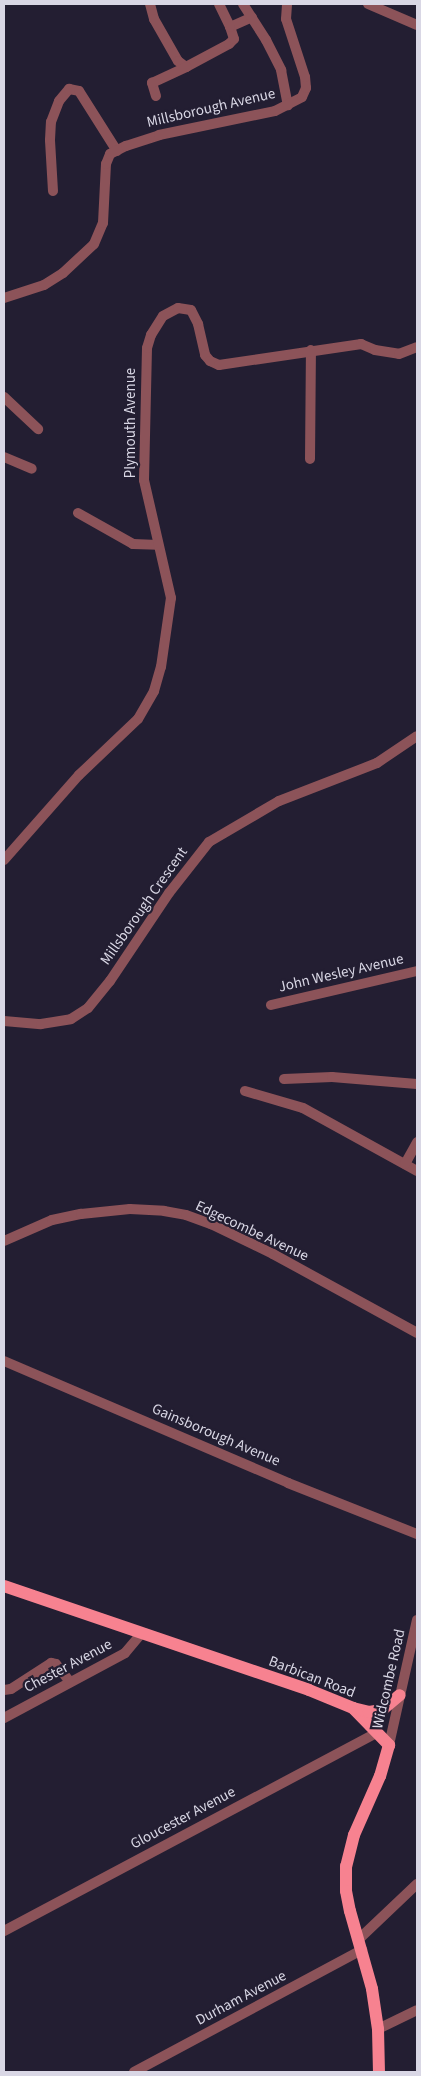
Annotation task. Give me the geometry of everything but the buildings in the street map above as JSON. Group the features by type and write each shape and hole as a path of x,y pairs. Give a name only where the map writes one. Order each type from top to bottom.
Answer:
{"main road":[{"name":"Barbican Road","path":"4,1586 140,1634 309,1690 353,1708 389,1745"},
{"path":"353,1708 369,1712 382,1710 400,1695"},
{"path":"380,2072 378,2029 372,1988 348,1898 346,1866 354,1835 377,1785 389,1745"}],"street":[{"path":"150,4 154,19 178,61 186,68"},
{"path":"156,96 152,83 186,68 233,42 230,28 219,4"},
{"path":"243,4 281,70 288,105"},
{"name":"Millsborough Avenue","path":"117,151 159,134 207,123 252,117 288,105 302,97 306,88 305,77 286,19 286,4"},
{"path":"368,4 417,25"},
{"path":"230,28 252,17"},
{"path":"4,298 44,285 63,273 94,244 103,223 106,164 110,154 117,151 79,91 69,89 59,101 51,122 50,140 53,191"},
{"name":"Plymouth Avenue","path":"4,860 79,775 122,735 147,706 161,667 171,598 144,480 145,367 149,341 160,320 170,311 178,308 191,310 198,324 205,355 210,361 219,365 361,344 375,350 399,354 417,347"},
{"path":"310,459 311,350"},
{"path":"4,397 38,429"},
{"path":"4,457 32,469"},
{"path":"78,513 133,544 158,545"},
{"name":"Millsborough Crescent","path":"4,1021 41,1024 71,1019 88,1008 110,981 168,893 209,842 279,801 377,763 417,736"},
{"name":"John Wesley Avenue","path":"271,1005 417,970"},
{"path":"284,1079 332,1077 417,1084"},
{"path":"245,1091 303,1108 417,1171"},
{"path":"404,1164 417,1142"},
{"name":"Edgecombe Avenue","path":"4,1240 52,1220 81,1214 130,1209 164,1211 186,1215 211,1224 273,1254 417,1333"},
{"name":"Gainsborough Avenue","path":"4,1361 288,1483 417,1534"},
{"name":"Widcombe Road","path":"389,1745 417,1620"},
{"name":"Chester Avenue","path":"4,1718 125,1653 140,1634"},
{"path":"4,1690 11,1689 51,1663 56,1664 70,1682"},
{"name":"Gloucester Avenue","path":"4,1930 377,1733"},
{"name":"Durham Avenue","path":"134,2072 361,1944 417,1884"},
{"path":"378,2029 417,2010"}]}
